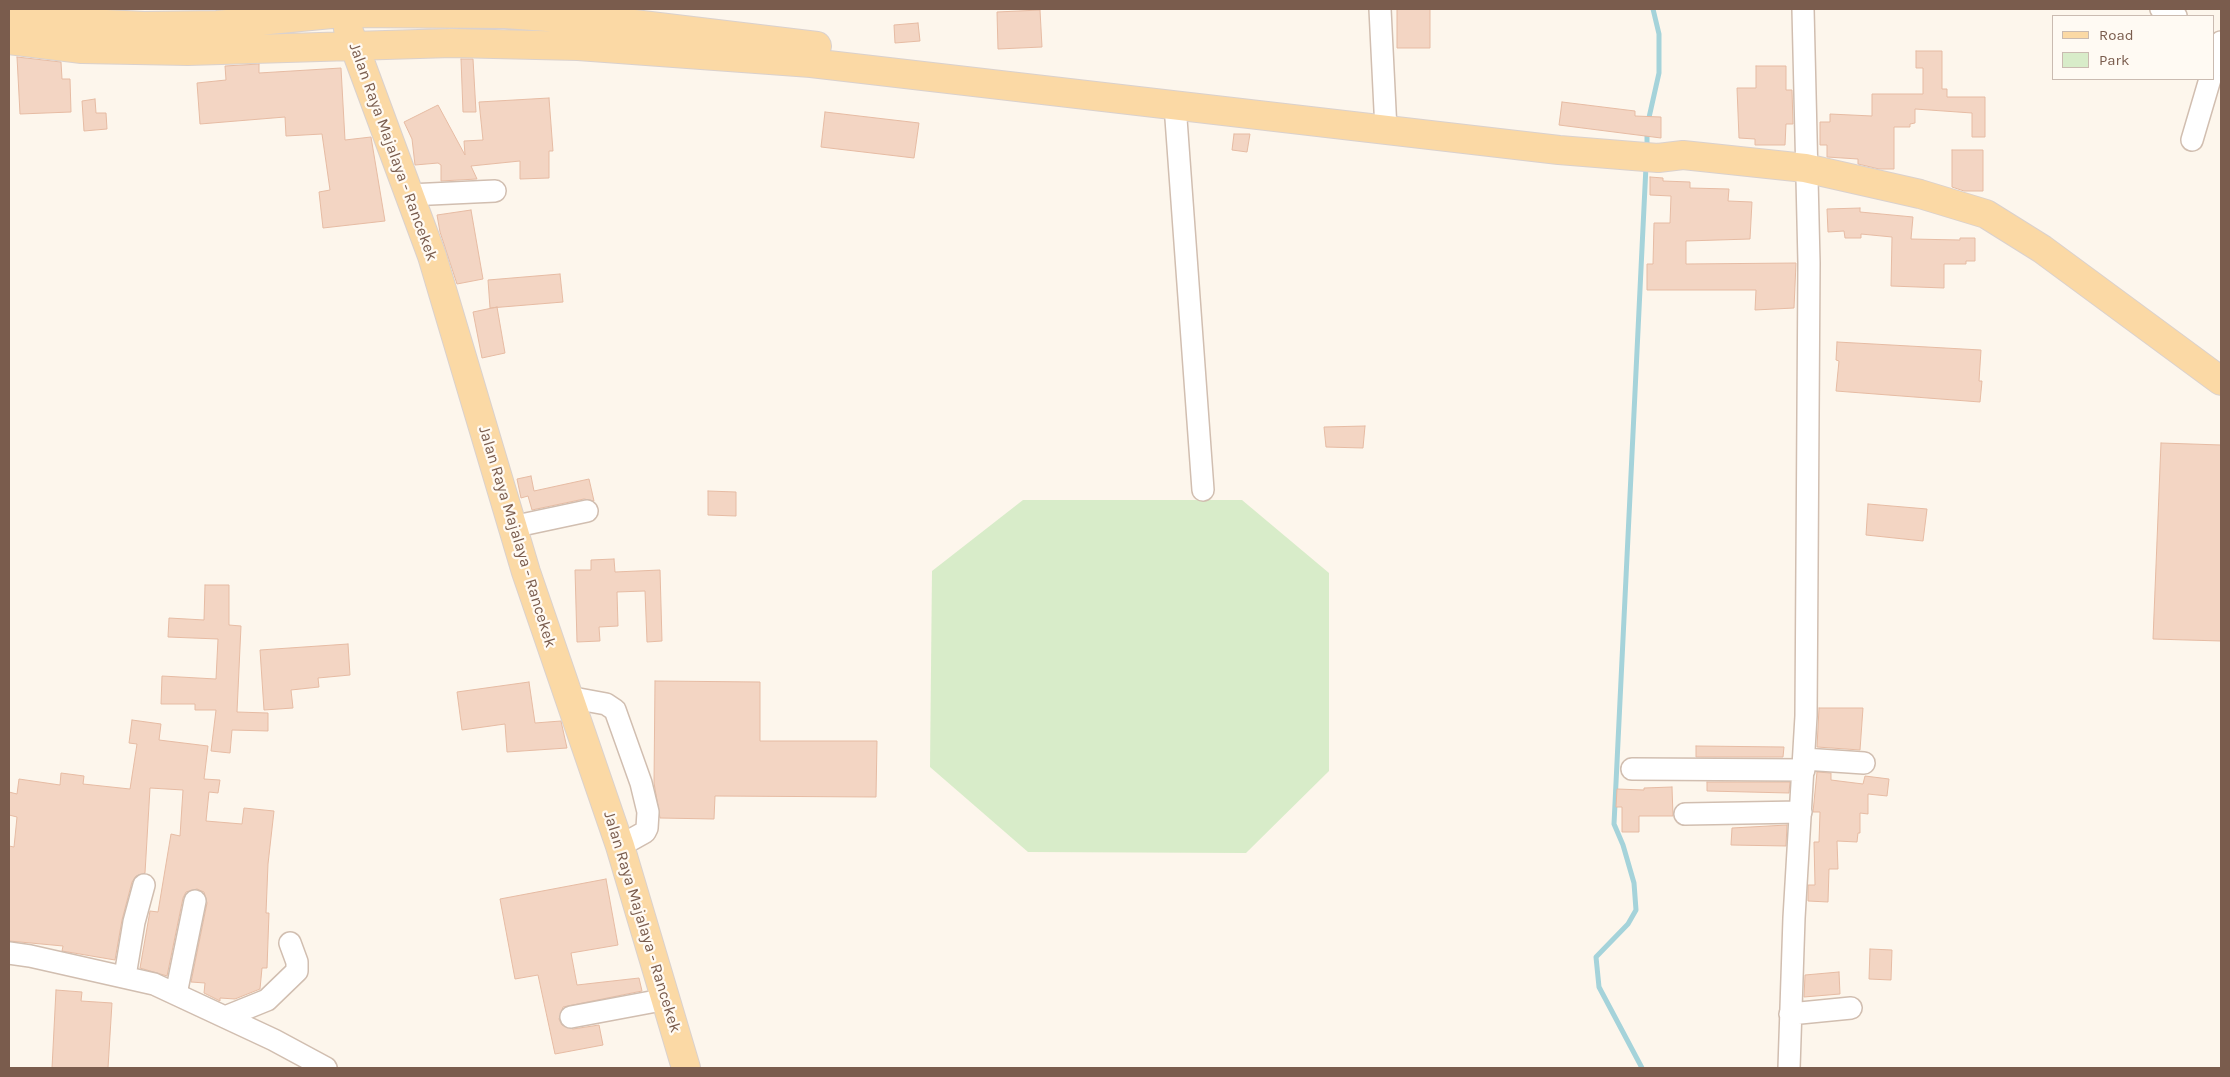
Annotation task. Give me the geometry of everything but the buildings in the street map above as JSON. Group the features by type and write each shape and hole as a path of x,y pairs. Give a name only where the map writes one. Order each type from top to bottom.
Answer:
{"main road":[{"path":"9,19 144,26 217,25 342,11 505,14 616,22 1386,122"},
{"name":"Jalan Raya Majalaya - Rancekek","path":"342,11 432,256 512,527 620,846 686,1068"},
{"path":"9,40 82,49 188,51 452,43 549,45 704,55 811,63 1175,105 1654,145 1683,155 1805,168 1920,194 1986,214 2042,249 2221,381"}],"street":[{"path":"1380,9 1386,122"},
{"path":"1789,1068 1790,1014 1804,764 1809,263 1805,168 1803,9"},
{"path":"2161,9 2174,15"},
{"path":"2215,63 2221,40"},
{"path":"2192,140 2210,80"},
{"path":"1175,105 1203,490"},
{"path":"409,195 494,191"},
{"path":"512,527 587,511"},
{"path":"568,697 606,704 615,710 641,783 648,812 647,828 645,832 620,846"},
{"path":"1632,768 1864,763"},
{"path":"1685,814 1801,812"},
{"path":"125,976 134,922 144,885"},
{"path":"176,994 195,901"},
{"path":"225,1017 261,1004 297,971 297,962 290,943"},
{"path":"9,953 125,976 154,984 225,1017 326,1068"},
{"path":"571,1017 666,999"},
{"path":"1790,1014 1852,1008"}],"green space":[{"path":"1023,500 1242,500 1329,573 1329,771 1246,853 1028,852 930,767 932,571"}],"waterway":[{"path":"1648,122 1659,73 1659,34 1653,9"},
{"path":"1647,131 1647,150"},
{"path":"1642,1068 1599,987 1596,957 1628,924 1636,910 1634,883 1623,845 1614,824 1646,166"}]}
